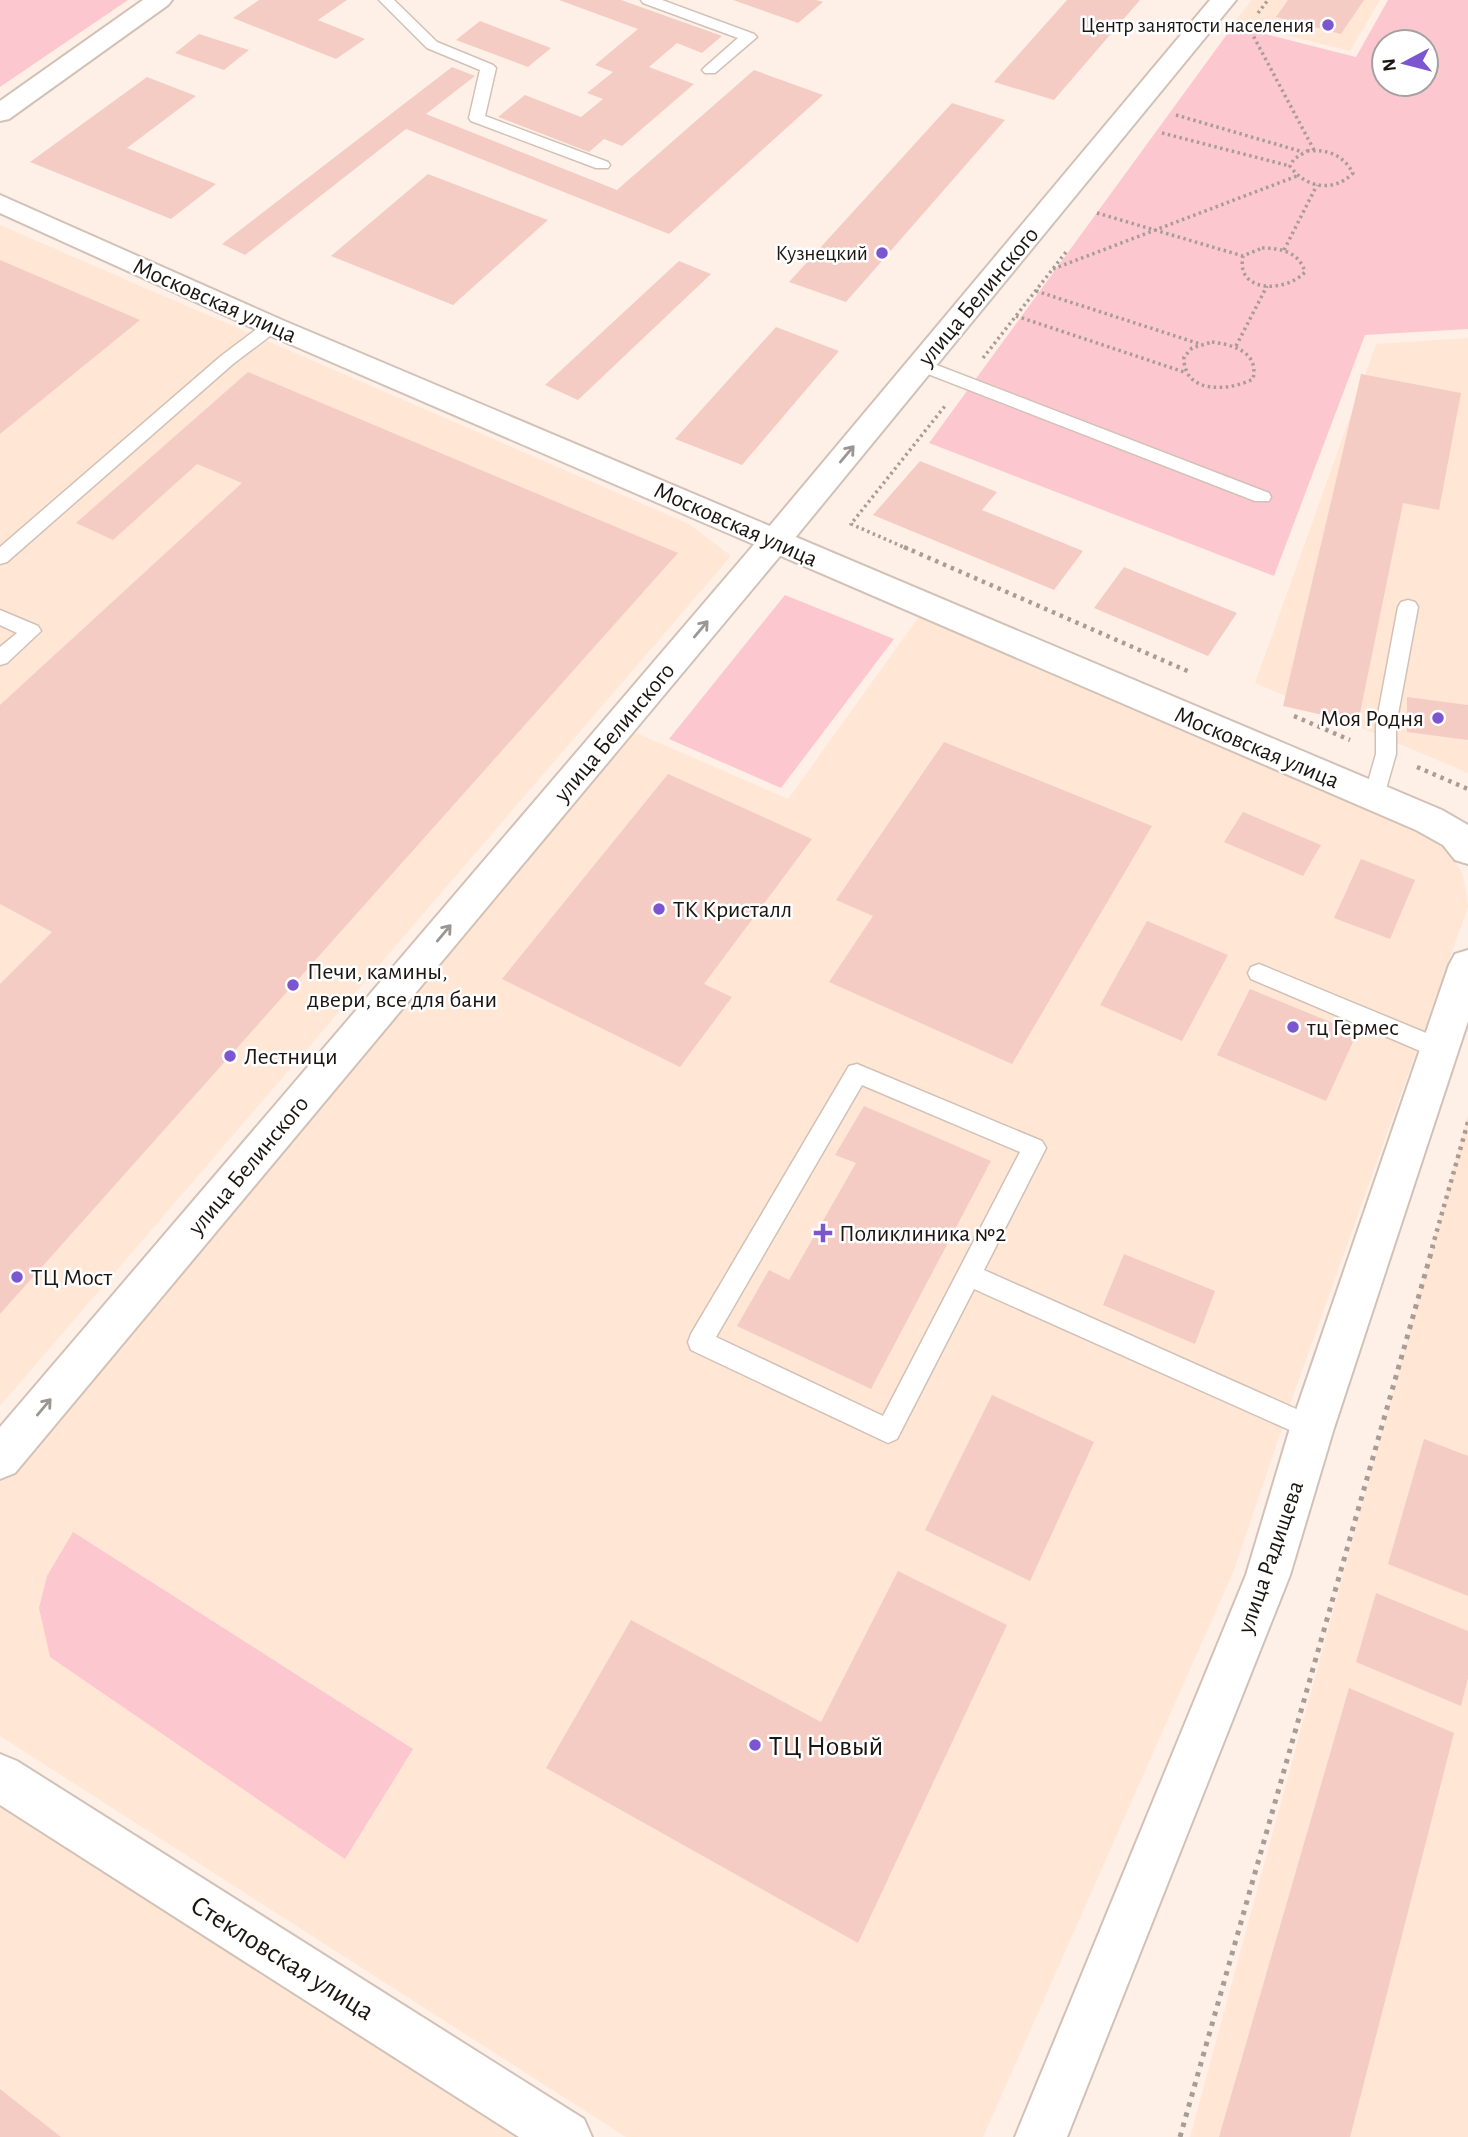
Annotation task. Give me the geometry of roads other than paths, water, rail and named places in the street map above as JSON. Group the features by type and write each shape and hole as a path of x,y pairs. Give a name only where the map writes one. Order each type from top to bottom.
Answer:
{"street":[{"path":"0,113 159,0"},
{"name":"улица Белинского","path":"0,1459 774,542 1223,0"},
{"name":"Московская улица","path":"0,203 272,326 1374,796 1456,835 1468,849"},
{"name":"улица Радищева","path":"1041,2137 1268,1575 1312,1428 1468,965"},
{"name":"Стекловская улица","path":"0,1778 566,2137"}],"lane":[{"path":"386,0 432,45 488,68 477,118 602,165"},
{"path":"648,0 749,37 710,70"},
{"path":"0,557 227,360 272,326"},
{"path":"921,365 1262,497"},
{"path":"1374,796 1386,754 1387,725 1408,607"},
{"path":"0,617 31,631 0,659"},
{"path":"1259,973 1440,1049"},
{"path":"858,1073 1034,1148 969,1275 888,1431 700,1342 858,1073"},
{"path":"969,1275 1312,1428"}],"place":[{"name":"Центр занятости населения","path":"1328,25"},
{"name":"Кузнецкий","path":"882,253"},
{"name":"Моя Родня","path":"1438,718"},
{"name":"ТК Кристалл","path":"659,909"},
{"name":"Печи, камины, двери, все для бани","path":"293,985"},
{"name":"тц Гермес","path":"1293,1027"},
{"name":"Лестници","path":"230,1056"},
{"name":"Поликлиника №2","path":"823,1233"},
{"name":"ТЦ Мост","path":"17,1277"},
{"name":"ТЦ Новый","path":"755,1745"}]}
